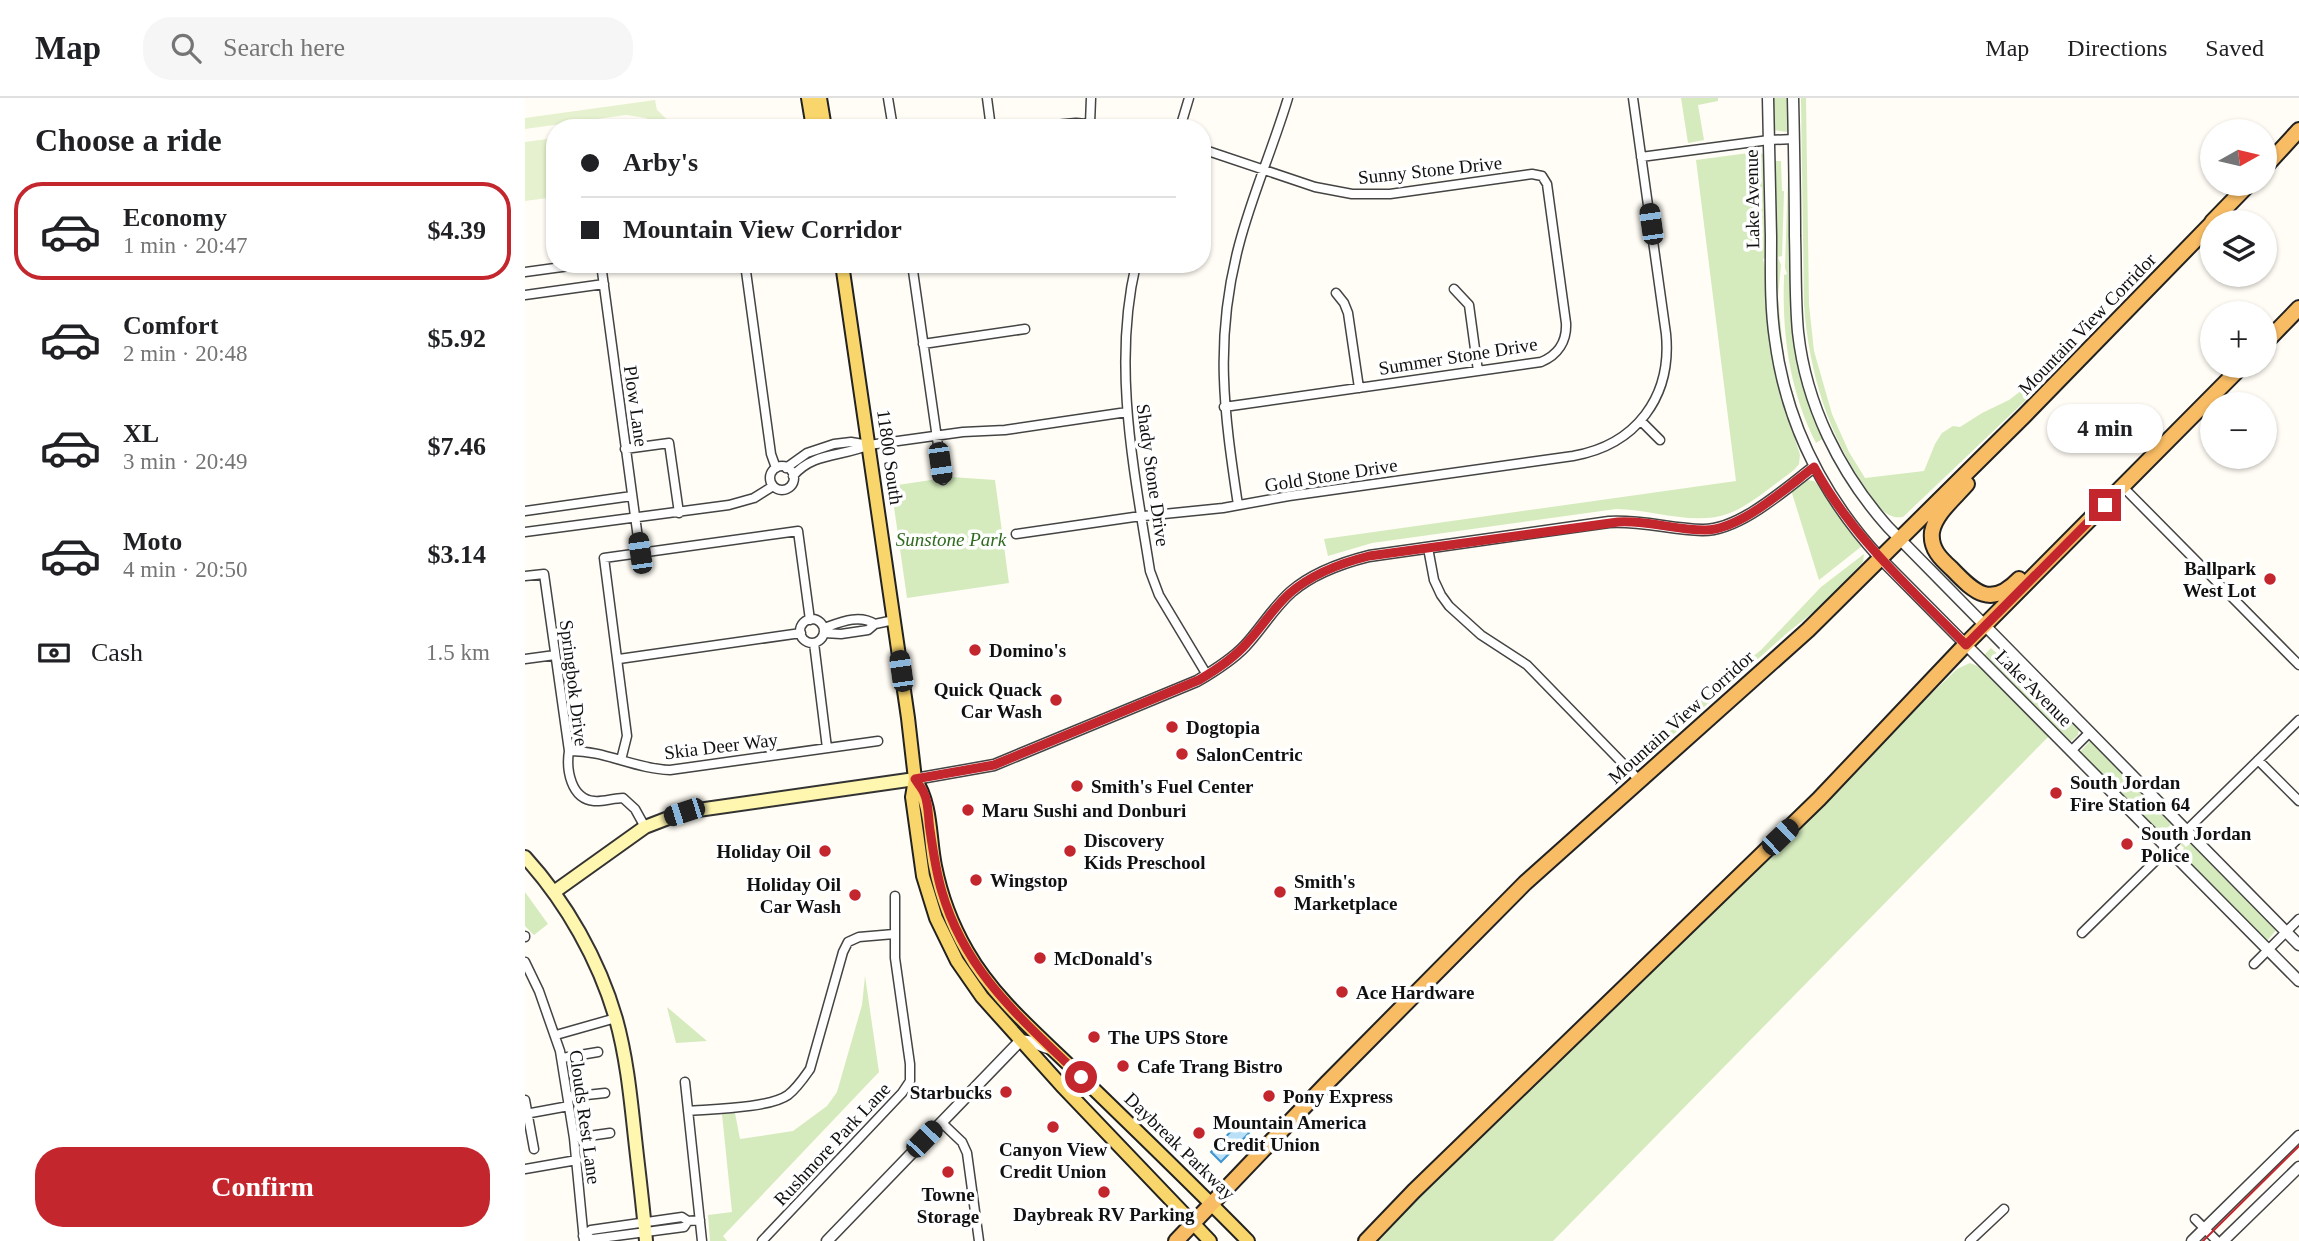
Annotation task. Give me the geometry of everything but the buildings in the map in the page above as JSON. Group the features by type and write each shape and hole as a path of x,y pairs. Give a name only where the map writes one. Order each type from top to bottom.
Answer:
{"highway":[{"path":"2277,154 2299,130"},
{"name":"Mountain View Corridor","path":"2224,210 2237,196"},
{"name":"Mountain View Corridor","path":"1176,1241 1327,1083 1525,883 1808,630 2024,416 2200,234"},
{"path":"2277,331 2299,308"},
{"path":"1366,1241 1414,1191 1819,799 1966,645 2230,378"},
{"path":"2024,416 1940,515 1933,531 1933,542 1939,556 1971,589 1980,594 1997,594 2013,586 2130,467 2186,422"}],"main road":[{"path":"808,98 812,119"},
{"path":"820,98 824,119"},
{"path":"827,98 830,119"},
{"name":"11800 South","path":"843,273 915,779"},
{"path":"554,892 645,827 666,818 703,808 915,779 912,797 918,847 927,890 950,948 982,997 1113,1141 1210,1241"},
{"name":"Daybreak Parkway","path":"915,779 925,795 938,880 950,917 989,985 1248,1241"},
{"path":"525,857 554,892 582,939 616,1018 627,1065 645,1232"},
{"path":"982,997 992,1000 1021,1029 1033,1031"}],"street":[{"path":"888,98 892,119"},
{"path":"987,98 990,119"},
{"path":"1090,119 1091,98"},
{"path":"1181,119 1189,98"},
{"path":"1238,505 1224,407 1223,351 1228,295 1239,244 1288,98"},
{"name":"Gold Stone Drive","path":"1016,534 1238,505 1584,454 1613,443 1628,433 1641,421 1661,387 1667,355 1667,334 1633,98"},
{"name":"Lake Avenue","path":"1768,98 1775,339 1788,402 1814,467 1845,516 1880,558 2299,981"},
{"name":"Lake Avenue","path":"1793,98 1800,346 1814,402 1843,466 1871,508 1900,539 2299,945"},
{"path":"1641,157 1794,139"},
{"name":"Sunny Stone Drive","path":"1211,152 1315,187 1365,195 1390,194 1532,174 1542,176"},
{"name":"Summer Stone Drive","path":"1224,407 1541,362 1556,352 1565,338 1566,323 1546,181 1542,176"},
{"path":"525,272 546,269"},
{"name":"Plow Lane","path":"602,273 640,553"},
{"path":"746,273 771,454 776,468"},
{"path":"913,273 943,480"},
{"name":"Shady Stone Drive","path":"1135,273 1126,331 1125,375 1142,517 1154,584 1207,675"},
{"path":"525,295 604,284"},
{"path":"1454,289 1469,305 1478,371"},
{"path":"1336,293 1345,303 1348,313 1359,388"},
{"path":"923,344 1025,329"},
{"path":"776,468 770,476 773,486 779,490 787,489 792,484 793,476 812,461 852,452 869,445 971,431 1005,430 1128,412"},
{"path":"1641,421 1660,440"},
{"path":"776,468 786,468 807,453 826,445 851,442 869,445"},
{"path":"625,449 669,443 679,513"},
{"path":"915,779 994,765 1185,687 1207,675 1245,646 1279,604 1305,582 1344,562 1369,556 1618,522 1716,529 1744,518 1814,467"},
{"path":"786,468 793,476"},
{"path":"525,532 679,513 747,501 773,486"},
{"path":"2123,487 2299,665"},
{"path":"525,511 632,496"},
{"path":"621,760 627,736 604,558 798,531 810,620"},
{"path":"1429,548 1434,580 1448,606 1481,635 1527,665 1640,781"},
{"name":"Springbok Drive","path":"525,576 544,574 569,751 569,778 579,795 594,801 622,798 635,809 645,827"},
{"path":"801,633 807,642 814,643 821,640 824,631 841,621 866,618 875,624 894,620"},
{"path":"801,633 804,623 810,620 820,622 824,631"},
{"path":"618,659 801,633"},
{"path":"814,643 827,748"},
{"path":"525,659 555,655"},
{"path":"2083,933 2299,720"},
{"path":"2072,750 2090,732"},
{"name":"Skia Deer Way","path":"569,751 582,751 653,769 670,770 878,741"},
{"path":"2258,760 2299,801"},
{"name":"Rushmore Park Lane","path":"762,1241 902,1093 910,1081 895,958 895,896"},
{"path":"2254,964 2299,919"},
{"path":"688,1111 771,1102 786,1097 810,1069 848,942 859,937 894,934"},
{"name":"Clouds Rest Lane","path":"525,962 556,1035 562,1058 577,1160 583,1239"},
{"path":"556,1035 616,1018"},
{"path":"827,1241 1021,1040 1034,1041 1041,1047 1053,1050"},
{"path":"562,1058 598,1052"},
{"path":"685,1082 702,1241"},
{"path":"526,1114 605,1093"},
{"path":"525,1100 534,1149"},
{"path":"941,1122 962,1142 967,1153 979,1241"},
{"path":"574,1138 610,1133"},
{"path":"2192,1241 2299,1136"},
{"path":"525,1169 577,1160"},
{"path":"2223,1241 2299,1167"},
{"path":"1971,1241 2004,1209"},
{"path":"2195,1219 2217,1241"},
{"path":"583,1239 684,1227 688,1221 700,1220"}],"green space":[{"path":"1681,98 1718,98 1718,101 1698,105 1704,140 1688,143"},
{"path":"1772,98 1789,98 1788,132 1773,130"},
{"path":"1801,98 1806,98 1809,305 1814,351 1832,414 1849,452 1865,478 1924,471 1942,433 1953,426 1960,427 2022,390 2029,397 1903,517 1891,516 1882,510 1853,469 1831,425 1810,354 1804,305"},
{"path":"655,100 657,110 666,119 626,115 597,119 546,119 546,126 525,129 525,118"},
{"path":"546,139 546,198 525,201 525,142"},
{"path":"1756,152 1764,154 1766,258 1763,259 1771,350 1779,387 1800,455 1799,464 1794,470 1745,505 1716,517 1688,518 1616,509 1372,543 1328,556 1324,539 1736,481 1696,160"},
{"path":"1774,161 1781,161 1784,191 1782,256 1778,257 1781,265 1778,297 1785,369 1806,434 1787,382 1777,328"},
{"path":"1788,175 1793,319 1824,438 1816,443 1800,404 1786,342 1784,275 1787,274"},
{"name":"Sunstone Park","path":"951,477 995,480 1009,583 907,598 891,486"},
{"path":"1807,480 1817,484 1862,546 1819,580 1791,490"},
{"path":"1864,554 1863,562 1821,606 1644,758 1712,689 1761,650 1821,587"},
{"path":"1991,648 2079,729 2078,735 2070,742 1983,656"},
{"path":"1970,663 1980,667 2050,735 1553,1241 1374,1241 1503,1111 1957,669"},
{"path":"2090,741 2171,824 2168,828 2186,847 2191,843 2277,929 2267,941 2180,854 2184,848 2166,830 2160,834 2080,752"},
{"path":"525,892 548,924 534,935 525,926"},
{"path":"865,976 879,1072 723,1236 727,1241 710,1241 708,1215 732,1212 722,1114 735,1113 740,1139 793,1131 827,1106 837,1092 862,1005"},
{"path":"667,1007 707,1041 676,1043"}],"water":[{"path":"1239,1123 1249,1133 1221,1162 1211,1152"}],"tram line":[{"path":"2203,1241 2299,1146"}],"place":[{"name":"Ballpark West Lot","path":"2270,579"},
{"name":"Domino's","path":"975,650"},
{"name":"Quick Quack Car Wash","path":"1056,700"},
{"name":"Dogtopia","path":"1172,727"},
{"name":"SalonCentric","path":"1182,754"},
{"name":"Smith's Fuel Center","path":"1077,786"},
{"name":"South Jordan Fire Station 64","path":"2056,793"},
{"name":"Maru Sushi and Donburi","path":"968,810"},
{"name":"South Jordan Police","path":"2127,844"},
{"name":"Holiday Oil","path":"825,851"},
{"name":"Discovery Kids Preschool","path":"1070,851"},
{"name":"Wingstop","path":"976,880"},
{"name":"Smith's Marketplace","path":"1280,892"},
{"name":"Holiday Oil Car Wash","path":"855,895"},
{"name":"McDonald's","path":"1040,958"},
{"name":"Ace Hardware","path":"1342,992"},
{"name":"The UPS Store","path":"1094,1037"},
{"name":"Cafe Trang Bistro","path":"1123,1066"},
{"name":"Starbucks","path":"1006,1092"},
{"name":"Pony Express","path":"1269,1096"},
{"name":"Canyon View Credit Union","path":"1053,1127"},
{"name":"Mountain America Credit Union","path":"1199,1133"},
{"name":"Towne Storage","path":"948,1172"},
{"name":"Daybreak RV Parking","path":"1104,1192"}],"route":[{"path":"1081,1077 1013,1012 973,962 950,917 942,893 935,866 925,795 915,779 954,774 1019,757 1185,687 1221,666 1245,646 1279,604 1305,582 1344,562 1369,556 1618,522 1716,529 1744,518 1814,467 1835,502 1866,542 1966,645 2105,505"}]}
